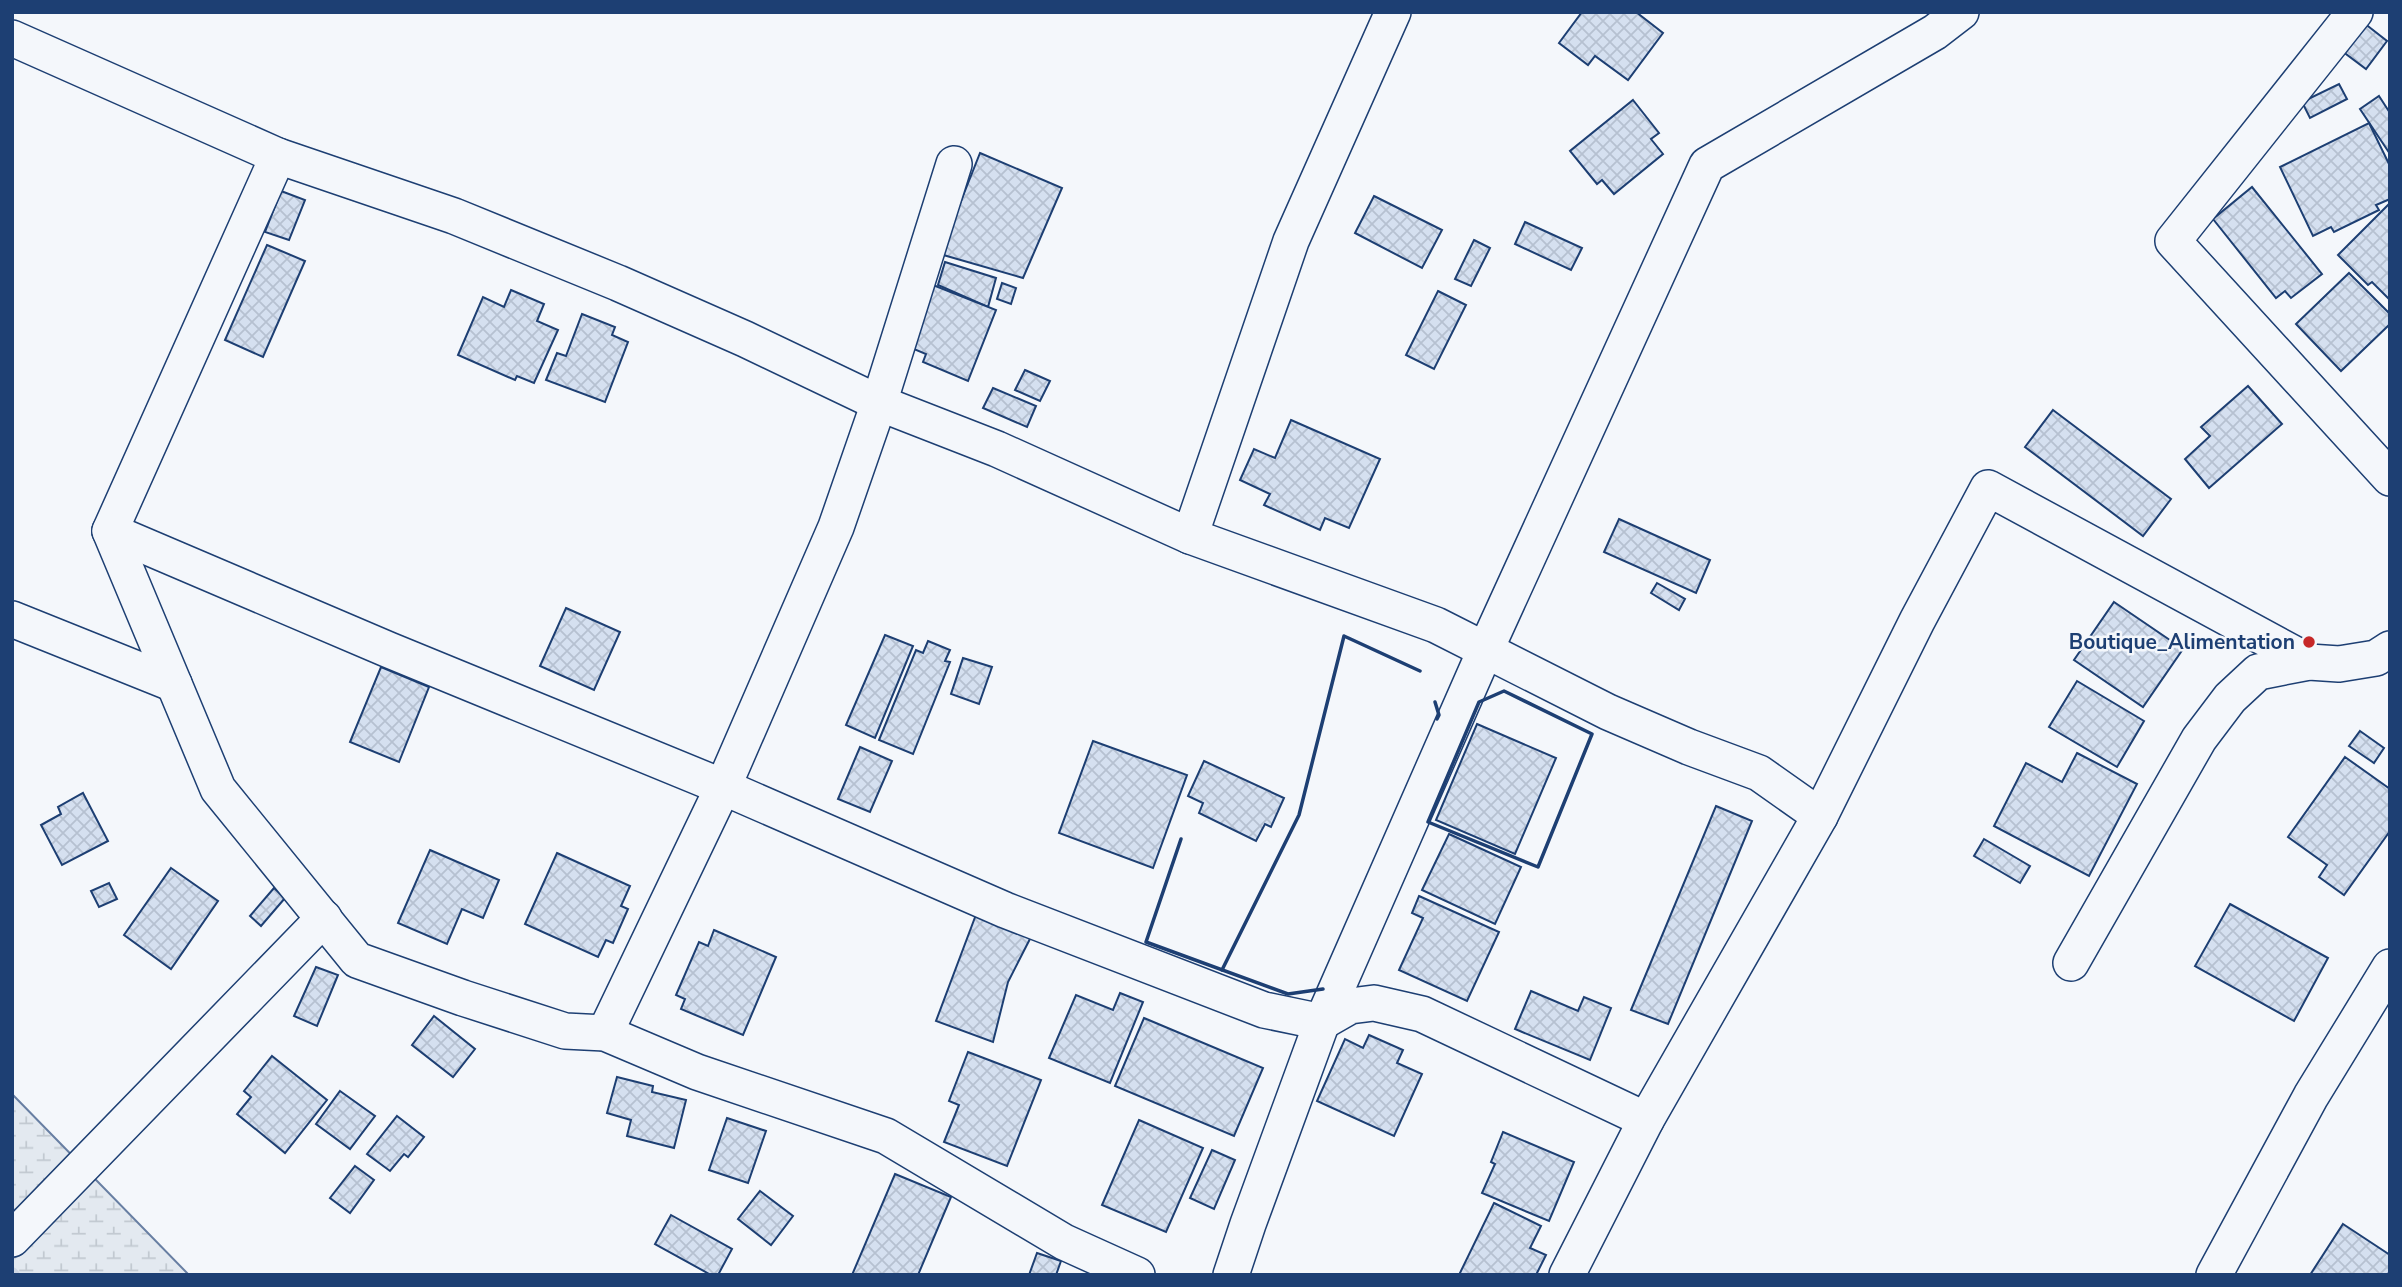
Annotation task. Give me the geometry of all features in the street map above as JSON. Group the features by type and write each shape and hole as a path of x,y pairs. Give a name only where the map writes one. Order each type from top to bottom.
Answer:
{"street":[{"path":"1190,536 1291,241 1393,12"},
{"path":"1231,1275 1322,1022 1485,650 1707,165 1935,32 1961,12"},
{"path":"2355,12 2173,241 2390,478"},
{"path":"12,38 278,156 505,236 745,339 880,403 997,449 1190,536 1436,625 1608,712 1689,747 1759,773 1820,816"},
{"path":"278,156 110,531 218,789 357,960 463,999 565,1031 605,1033 721,1082 886,1136 1064,1242 1138,1275"},
{"path":"605,1033 723,787 836,527 880,403 954,164"},
{"path":"1567,1275 1646,1120 1820,816 1917,621 1988,488 2309,662"},
{"path":"110,531 389,650 723,787 1005,910 1264,1010 1322,1022 1350,1006 1374,1003 1422,1014 1646,1120"},
{"path":"12,619 174,684"},
{"path":"2071,963 2199,739 2230,698 2258,673 2309,662 2339,664 2376,658 2390,649"},
{"path":"12,1239 324,918"},
{"path":"2214,1275 2311,1096 2390,967"}],"green space":[{"path":"12,1094 189,1275 12,1275"}],"building":[{"path":"1582,12 1636,12 1663,33 1628,80 1595,56 1588,65 1559,43"},
{"path":"2364,23 2387,41 2366,69 2342,51"},
{"path":"2339,84 2347,99 2310,118 2302,102"},
{"path":"2379,96 2390,113 2390,154 2360,109"},
{"path":"1633,100 1659,133 1651,139 1663,154 1614,194 1602,180 1597,184 1570,151"},
{"path":"2369,123 2390,166 2390,199 2376,205 2379,210 2334,232 2331,227 2313,236 2280,167"},
{"path":"980,153 1062,188 1023,278 940,254"},
{"path":"2252,187 2322,274 2291,298 2285,291 2276,298 2213,219"},
{"path":"281,191 305,200 289,240 265,232"},
{"path":"1374,196 1442,230 1422,268 1355,233"},
{"path":"2390,203 2390,300 2372,282 2368,285 2338,255"},
{"path":"1525,222 1582,248 1571,270 1515,244"},
{"path":"1474,240 1490,248 1471,286 1455,279"},
{"path":"267,245 305,261 263,357 225,340"},
{"path":"945,262 996,278 988,307 938,285"},
{"path":"2349,273 2390,314 2390,324 2341,371 2296,324"},
{"path":"1002,283 1016,288 1011,304 997,299"},
{"path":"933,285 996,310 968,381 923,362 926,354 909,347"},
{"path":"511,290 544,304 537,321 558,330 534,383 517,376 515,380 458,355 483,297 504,307"},
{"path":"1438,291 1466,305 1434,369 1406,355"},
{"path":"582,314 615,327 612,335 628,342 605,402 546,380 557,353 566,356"},
{"path":"1025,370 1050,381 1040,401 1015,390"},
{"path":"2248,386 2282,424 2209,488 2185,459 2210,436 2201,427"},
{"path":"993,388 1036,406 1027,427 983,408"},
{"path":"2053,410 2171,499 2143,536 2025,447"},
{"path":"1291,420 1380,459 1349,528 1325,518 1320,530 1264,505 1270,494 1240,480 1254,449 1275,458"},
{"path":"1619,519 1710,560 1696,593 1604,552"},
{"path":"1657,583 1685,599 1679,610 1651,593"},
{"path":"2114,602 2183,649 2143,707 2074,660"},
{"path":"566,608 620,632 594,690 540,666"},
{"path":"885,635 913,646 875,738 846,725"},
{"path":"928,641 950,650 945,661 950,662 913,754 879,740 916,650 923,653"},
{"path":"963,658 992,667 979,704 951,694"},
{"path":"381,667 429,687 399,762 350,742"},
{"path":"2077,681 2144,721 2117,767 2049,727"},
{"path":"1477,724 1556,758 1515,854 1436,820"},
{"path":"2360,731 2384,748 2374,763 2349,746"},
{"path":"1093,741 1187,775 1153,868 1059,833"},
{"path":"860,747 892,761 870,812 838,799"},
{"path":"2077,753 2137,784 2089,876 1994,826 2026,763 2062,782"},
{"path":"2345,757 2390,789 2390,831 2344,895 2319,877 2327,865 2288,837"},
{"path":"1204,761 1284,798 1271,827 1265,824 1256,841 1199,813 1203,803 1188,796"},
{"path":"83,793 108,841 62,865 41,825 61,814 58,807"},
{"path":"1716,806 1752,821 1668,1024 1631,1010"},
{"path":"1449,834 1521,867 1495,924 1422,890"},
{"path":"1984,839 2030,866 2020,883 1974,856"},
{"path":"430,850 499,880 483,918 462,909 447,944 398,923"},
{"path":"557,853 630,886 621,906 628,909 613,943 606,940 598,957 525,924"},
{"path":"171,868 218,901 171,969 124,935"},
{"path":"109,883 117,899 99,907 91,891"},
{"path":"274,888 285,898 261,926 250,916"},
{"path":"1419,896 1499,932 1467,1001 1399,970 1423,918 1412,913"},
{"path":"2230,904 2328,958 2294,1021 2195,966"},
{"path":"977,912 1033,933 1008,982 993,1042 936,1021"},
{"path":"714,930 776,957 743,1035 681,1009 685,999 676,995 699,942 708,946"},
{"path":"316,967 338,975 317,1026 294,1016"},
{"path":"1531,991 1578,1011 1584,997 1611,1008 1590,1060 1515,1029"},
{"path":"1120,993 1143,1002 1110,1083 1049,1058 1076,995 1113,1010"},
{"path":"434,1016 475,1049 453,1077 412,1045"},
{"path":"1144,1018 1263,1068 1234,1136 1115,1086"},
{"path":"1369,1035 1403,1050 1397,1063 1422,1074 1394,1136 1317,1101 1345,1039 1363,1048"},
{"path":"968,1052 1041,1080 1007,1166 944,1142 959,1105 949,1101"},
{"path":"272,1056 327,1100 285,1153 237,1114 251,1097 244,1091"},
{"path":"617,1077 653,1086 652,1092 686,1100 674,1148 627,1136 631,1120 607,1113"},
{"path":"340,1091 375,1116 350,1149 316,1124"},
{"path":"397,1116 424,1137 408,1157 404,1154 390,1171 367,1154"},
{"path":"727,1118 766,1131 748,1183 709,1170"},
{"path":"1139,1120 1203,1148 1166,1232 1102,1205"},
{"path":"1503,1132 1574,1162 1549,1221 1482,1193 1495,1164 1491,1162"},
{"path":"1212,1150 1235,1160 1214,1209 1190,1198"},
{"path":"355,1166 374,1180 350,1213 330,1198"},
{"path":"895,1174 951,1197 918,1275 852,1275"},
{"path":"760,1191 793,1216 771,1245 738,1219"},
{"path":"1494,1203 1541,1226 1530,1248 1546,1255 1536,1275 1459,1275"},
{"path":"671,1215 732,1249 718,1275 711,1275 655,1244"},
{"path":"2343,1224 2390,1255 2390,1271 2387,1275 2310,1275"},
{"path":"1037,1253 1061,1261 1056,1275 1029,1275"}],"wall":[{"path":"1222,970 1299,815 1344,636 1420,671"},
{"path":"1504,691 1592,734 1538,867 1428,822 1479,702 1504,691"},
{"path":"1435,702 1439,715 1437,719"},
{"path":"1181,839 1146,942 1288,994 1323,989"}],"place":[{"name":"Boutique_Alimentation","path":"2309,642"}]}
